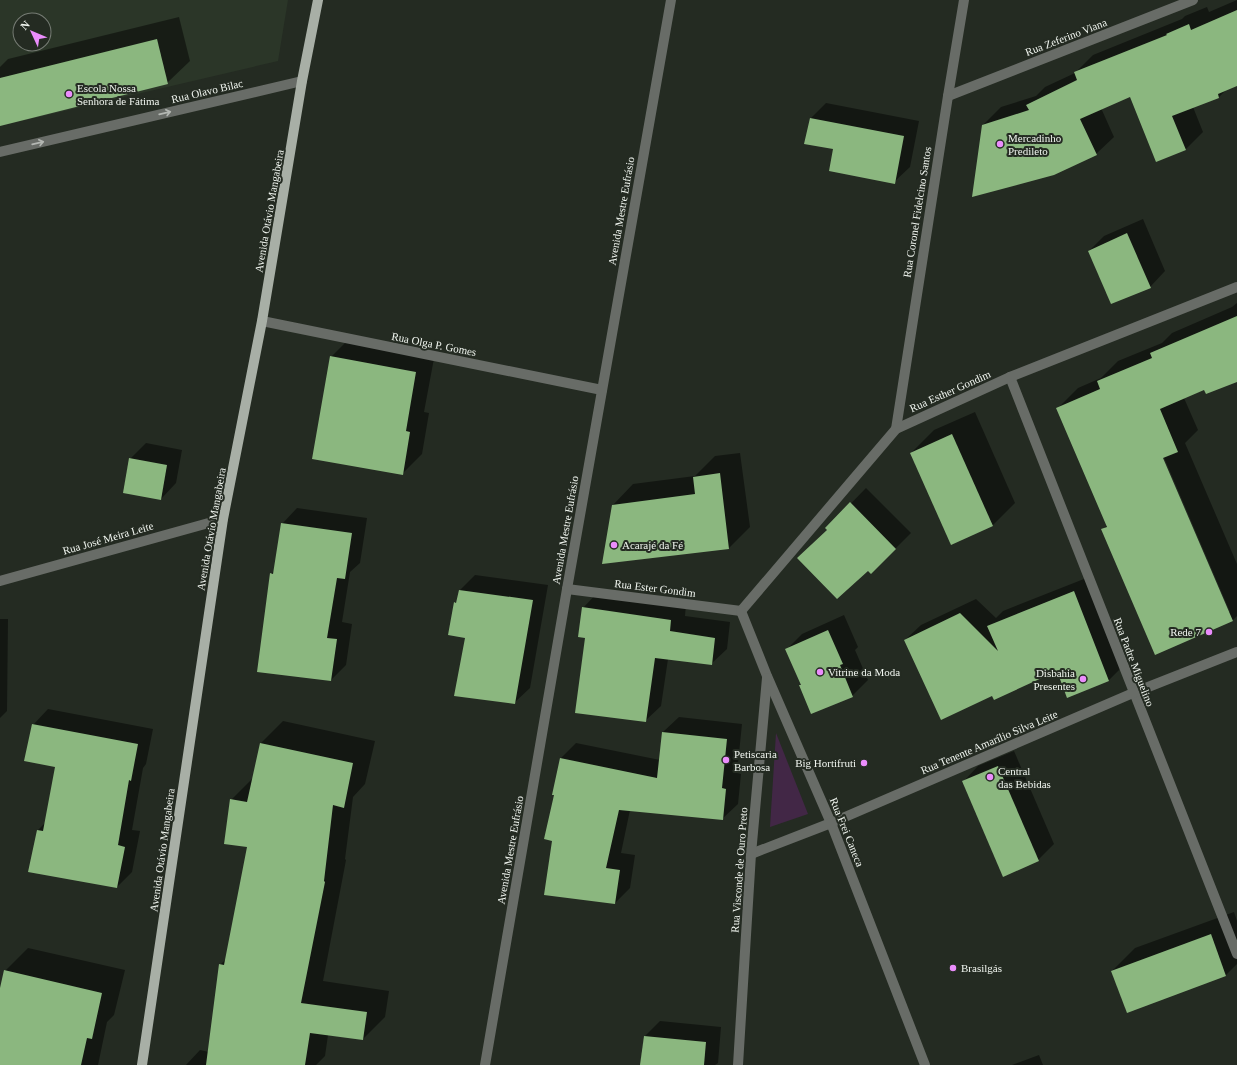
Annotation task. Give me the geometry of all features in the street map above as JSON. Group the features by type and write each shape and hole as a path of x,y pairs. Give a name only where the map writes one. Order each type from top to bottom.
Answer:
{"main road":[{"name":"Avenida Otávio Mangabeira","path":"142,1065 223,519 262,321 302,81 318,0"}],"street":[{"name":"Avenida Mestre Eufrásio","path":"485,1065 671,0"},
{"name":"Rua Coronel Fidelcino Santos","path":"896,429 964,0"},
{"name":"Rua Zeferino Viana","path":"948,96 1193,0"},
{"name":"Rua Olavo Bilac","path":"0,152 302,81"},
{"name":"Rua Esther Gondim","path":"741,611 896,429 1010,377 1237,287"},
{"name":"Rua Olga P. Gomes","path":"262,321 602,390"},
{"name":"Rua Padre Miguelino","path":"1010,377 1133,693 1237,954"},
{"name":"Rua José Meira Leite","path":"0,581 223,519"},
{"name":"Rua Ester Gondim","path":"567,589 741,611"},
{"name":"Rua Frei Caneca","path":"741,611 767,676 831,823 925,1065"},
{"name":"Rua Tenente Amarílio Silva Leite","path":"751,854 831,823 1133,693 1237,652"},
{"name":"Rua Visconde de Ouro Preto","path":"738,1065 751,854 767,676"}],"shaded area":[{"name":"Escola Nossa Senhora de Fátima","path":"0,0 288,0 278,61 0,126"},
{"path":"776,733 808,814 770,827"}],"building":[{"path":"1237,10 1237,86 1218,94 1219,98 1172,116 1186,150 1156,162 1130,97 1080,119 1097,155 1054,175 972,197 982,125 1029,110 1026,105 1077,80 1074,72 1167,35 1166,34 1189,24 1191,30"},
{"path":"157,39 168,84 0,126 0,78"},
{"path":"810,118 904,136 895,184 829,171 833,149 804,144"},
{"path":"1127,233 1151,288 1111,304 1088,251"},
{"path":"1237,316 1237,382 1206,394 1204,390 1160,409 1178,452 1163,458 1233,621 1155,655 1101,529 1107,527 1056,408 1100,389 1097,381 1152,358 1150,353"},
{"path":"330,356 416,372 406,431 410,432 403,475 312,459"},
{"path":"952,434 993,526 951,545 910,453"},
{"path":"129,458 167,465 161,500 123,493"},
{"path":"720,473 729,549 602,564 612,505 695,494 693,477"},
{"path":"850,502 896,549 871,574 868,571 837,599 797,558 827,530 825,528"},
{"path":"281,523 352,533 345,579 337,578 327,638 337,639 331,681 257,672 270,573 273,574"},
{"path":"459,590 533,600 515,704 454,696 465,638 448,635 454,602 456,603"},
{"path":"1074,591 1109,681 1067,698 1057,671 994,700 992,696 941,720 904,640 960,613 998,651 987,626"},
{"path":"582,607 671,620 670,631 715,638 712,665 655,658 646,722 575,713 585,638 578,637"},
{"path":"828,630 843,664 840,665 853,697 811,714 799,685 801,685 785,649"},
{"path":"32,724 138,744 131,781 129,780 118,845 125,847 117,888 28,872 37,830 43,831 55,767 24,761"},
{"path":"662,732 727,739 722,788 726,789 723,820 619,810 606,868 620,870 615,904 544,895 552,841 544,839 554,795 552,795 560,758 657,778"},
{"path":"260,743 353,763 344,808 333,805 325,882 301,1003 367,1012 363,1040 310,1033 305,1065 206,1065 219,964 224,965 247,847 224,844 230,799 247,802"},
{"path":"998,766 1039,861 1003,877 962,781"},
{"path":"1211,934 1226,976 1127,1013 1111,971"},
{"path":"4,970 102,993 92,1039 87,1038 81,1065 0,1065 0,988"},
{"path":"644,1036 706,1042 704,1065 640,1065"}],"place":[{"name":"Escola Nossa Senhora de Fátima","path":"69,94"},
{"name":"Mercadinho Predileto","path":"1000,144"},
{"name":"Acarajé da Fé","path":"614,545"},
{"name":"Rede 7","path":"1209,632"},
{"name":"Vitrine da Moda","path":"820,672"},
{"name":"Disbahia Presentes","path":"1083,679"},
{"name":"Petiscaria Barbosa","path":"726,760"},
{"name":"Big Hortifruti","path":"864,763"},
{"name":"Central das Bebidas","path":"990,777"},
{"name":"Brasilgás","path":"953,968"}]}
